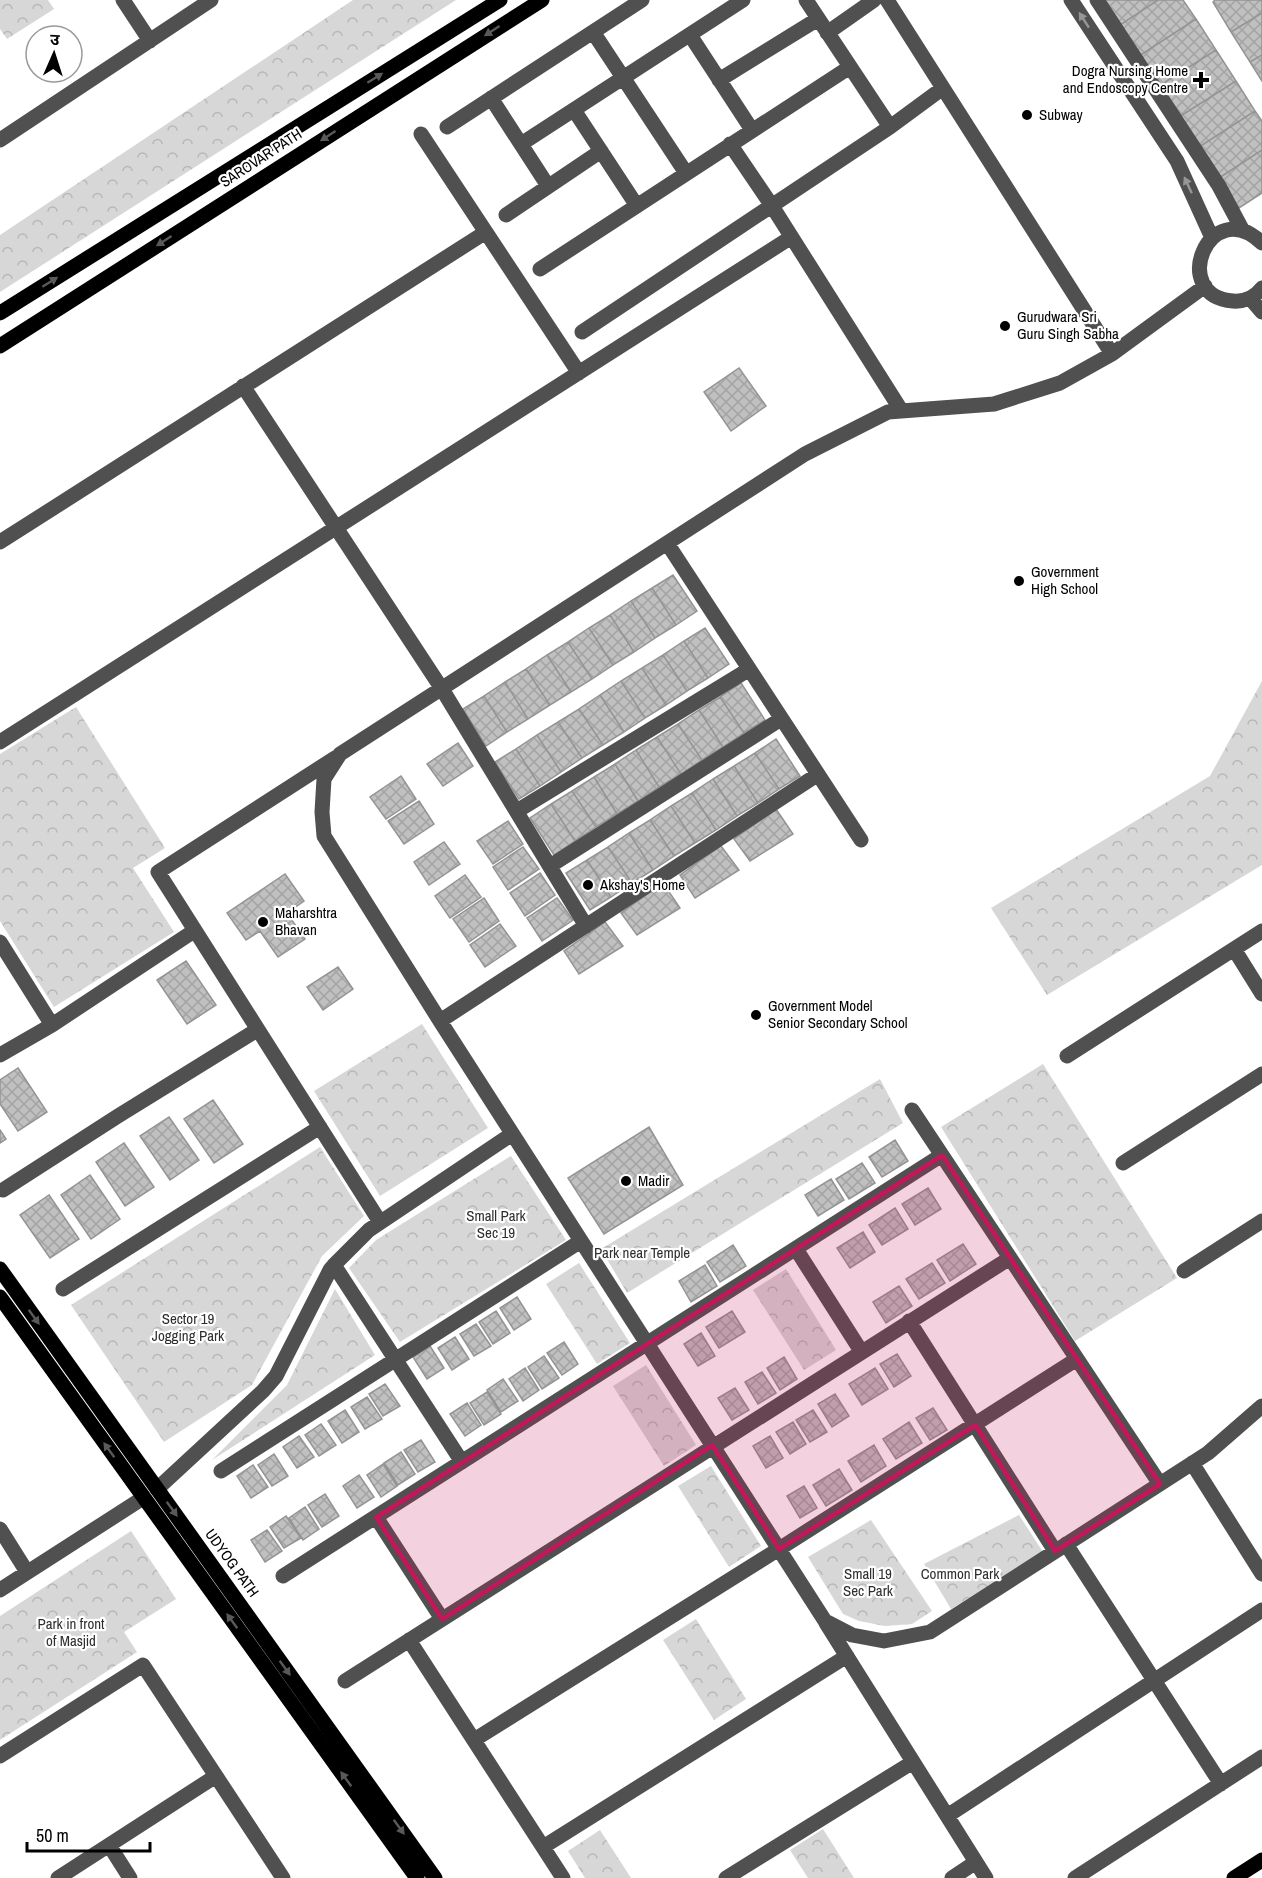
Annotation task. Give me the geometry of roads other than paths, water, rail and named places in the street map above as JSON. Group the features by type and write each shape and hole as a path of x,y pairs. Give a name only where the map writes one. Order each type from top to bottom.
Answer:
{"main road":[{"name":"SAROVAR PATH","path":"0,313 500,0"},
{"name":"SAROVAR PATH","path":"0,346 542,0"},
{"name":"UDYOG PATH","path":"0,1269 435,1878"},
{"path":"0,1298 417,1878"},
{"path":"1234,1878 1262,1860"}],"street":[{"path":"123,0 150,41"},
{"path":"0,140 150,41 188,6 211,0"},
{"path":"447,127 642,0"},
{"path":"521,144 744,0"},
{"path":"806,0 890,127"},
{"path":"827,33 874,0"},
{"path":"887,0 1112,354"},
{"path":"1071,0 1176,161 1212,238"},
{"path":"1097,0 1194,148 1255,235"},
{"path":"719,80 818,19"},
{"path":"593,32 686,173"},
{"path":"690,35 752,130"},
{"path":"540,269 850,67"},
{"path":"582,332 890,127 943,88"},
{"path":"491,98 548,186"},
{"path":"574,110 637,206"},
{"path":"421,134 579,373"},
{"path":"730,144 772,206 790,238 901,410"},
{"path":"1176,161 1194,148"},
{"path":"506,215 601,151"},
{"path":"1255,235 1231,230 1212,238 1205,245 1199,258 1199,273 1205,286 1214,295 1226,300 1238,301 1256,293 1262,312"},
{"path":"0,542 486,232"},
{"path":"0,742 790,238"},
{"path":"381,1222 158,872 805,454 888,412 994,404 1060,383 1112,354 1205,286"},
{"path":"243,386 442,689 586,926"},
{"path":"667,543 861,840"},
{"path":"516,812 748,670"},
{"path":"550,866 781,719"},
{"path":"340,754 324,779 322,813 324,836 512,1134 825,1621 986,1878"},
{"path":"440,1021 817,775"},
{"path":"0,1055 52,1025 194,931"},
{"path":"1067,1056 1262,931"},
{"path":"0,942 52,1025"},
{"path":"1234,949 1262,994"},
{"path":"3,1190 109,1121 257,1030"},
{"path":"1123,1163 1262,1074"},
{"path":"912,1110 1160,1484"},
{"path":"63,1289 320,1127"},
{"path":"157,1489 263,1391 276,1376 330,1270 369,1230 512,1134"},
{"path":"283,1576 648,1345 942,1155"},
{"path":"1184,1271 1262,1221"},
{"path":"221,1471 581,1241"},
{"path":"796,1249 861,1352"},
{"path":"345,1681 1010,1258"},
{"path":"334,1265 462,1462"},
{"path":"909,1321 975,1425 1154,1680 1221,1784"},
{"path":"474,1740 779,1550 1077,1359"},
{"path":"825,1621 852,1635 884,1641 930,1632 1208,1453 1262,1406"},
{"path":"1192,1463 1262,1574"},
{"path":"0,1590 144,1498"},
{"path":"376,1517 442,1619"},
{"path":"0,1529 27,1572"},
{"path":"947,1816 1262,1610"},
{"path":"410,1640 562,1878"},
{"path":"543,1847 847,1656"},
{"path":"0,1756 142,1665 284,1878"},
{"path":"1075,1878 1262,1757"},
{"path":"726,1878 913,1762"},
{"path":"58,1878 216,1776"},
{"path":"109,1845 130,1878"},
{"path":"951,1878 976,1862"}],"place":[{"name":"Dogra Nursing Home and Endoscopy Centre","path":"1201,80"},
{"name":"Subway","path":"1027,115"},
{"name":"Gurudwara Sri Guru Singh Sabha","path":"1005,326"},
{"name":"Government High School","path":"1019,581"},
{"name":"Akshay's Home","path":"588,885"},
{"name":"Maharshtra Bhavan","path":"263,922"},
{"name":"Government Model Senior Secondary School","path":"756,1015"},
{"name":"Madir","path":"626,1181"}],"park label":[{"name":"Small Park Sec 19","path":"496,1224"},
{"name":"Park near Temple","path":"642,1253"},
{"name":"Sector 19 Jogging Park","path":"188,1328"},
{"name":"Common Park","path":"960,1574"},
{"name":"Small 19 Sec Park","path":"868,1582"},
{"name":"Park in front of Masjid","path":"71,1632"}]}
